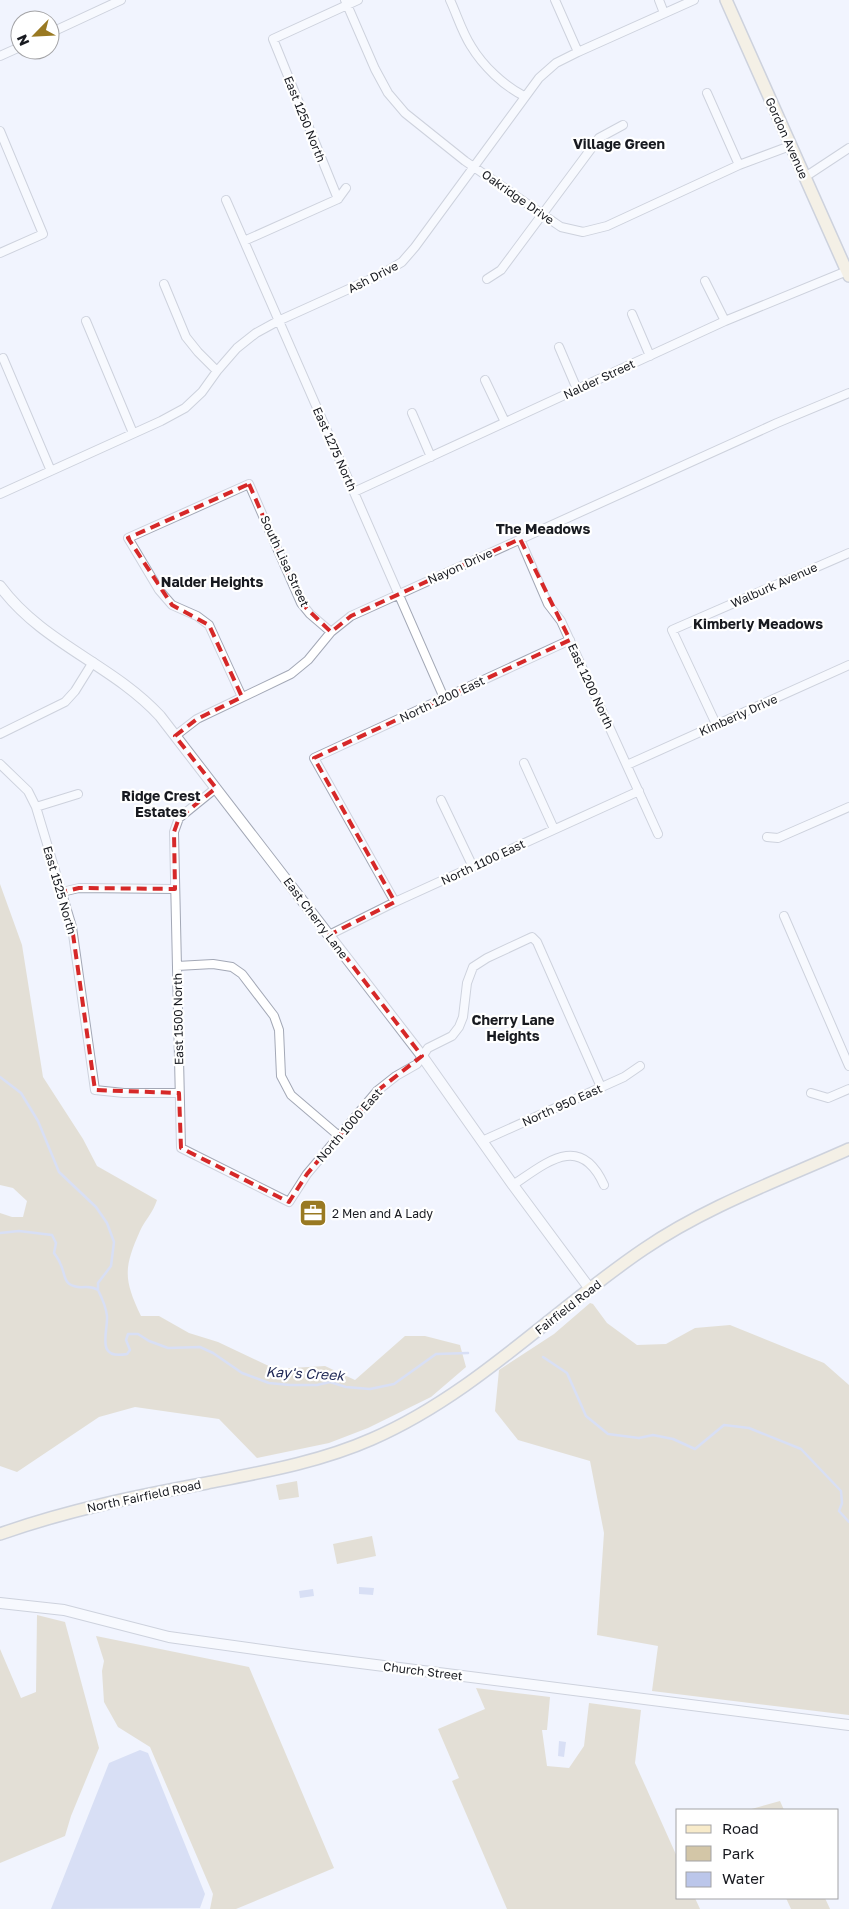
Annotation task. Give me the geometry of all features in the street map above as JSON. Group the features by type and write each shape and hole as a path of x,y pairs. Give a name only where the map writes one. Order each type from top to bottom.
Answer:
{"main road":[{"name":"Gordon Avenue","path":"726,0 848,274"},
{"name":"Fairfield Road","path":"290,1467 373,1439 423,1413 501,1360 590,1289 644,1249 685,1224 849,1149"},
{"name":"North Fairfield Road","path":"0,1534 39,1520 112,1501 290,1467"}],"street":[{"path":"60,28 121,0"},
{"path":"346,2 358,0"},
{"path":"450,0 471,46 486,66 515,92 524,96"},
{"path":"555,0 578,52"},
{"path":"658,0 664,13"},
{"name":"Ash Drive","path":"0,494 185,408 202,392 237,348 256,333 278,321 382,274 402,262 415,248 524,96 539,78 556,63 694,0"},
{"name":"East 1250 North","path":"338,199 273,39 346,2"},
{"name":"Oakridge Drive","path":"346,2 375,69 388,93 405,113 474,166 561,227 583,232 607,226 739,165 790,146"},
{"path":"707,92 739,165"},
{"path":"488,278 501,270 598,138 623,125"},
{"path":"0,131 43,234 0,253"},
{"path":"805,177 849,148"},
{"path":"244,240 338,199 346,188"},
{"name":"East 1275 North","path":"226,200 444,698"},
{"name":"Nalder Street","path":"354,492 725,321 848,274"},
{"path":"705,281 725,321"},
{"path":"164,284 186,337 217,371"},
{"path":"632,314 650,356"},
{"path":"86,321 133,433"},
{"path":"559,347 577,389"},
{"path":"3,358 51,471"},
{"path":"485,380 505,422"},
{"name":"Nayon Drive","path":"175,736 196,719 291,674 308,660 331,632 351,616 777,423 849,393"},
{"path":"412,413 431,456"},
{"name":"South Lisa Street","path":"242,697 209,625 197,616 172,605 159,590 128,538 249,484 302,603 310,614 331,632"},
{"name":"East 1200 North","path":"520,539 548,604 561,621 570,640 658,834"},
{"name":"Walburk Avenue","path":"716,724 672,630 849,553"},
{"name":"East Cherry Lane","path":"0,586 26,616 45,632 94,662 146,700 422,1056 513,1185 590,1289"},
{"name":"North 1200 East","path":"395,902 314,758 570,640"},
{"path":"0,734 65,702 75,691 94,662"},
{"name":"Kimberly Drive","path":"627,765 849,665"},
{"path":"524,763 554,829"},
{"name":"East 1525 North","path":"0,764 28,791 36,807 62,892 72,927 96,1090 124,1093 179,1093"},
{"name":"East 1500 North","path":"216,788 179,818 174,832 180,1148 289,1202"},
{"name":"North 1100 East","path":"329,935 395,902 639,792"},
{"path":"36,807 78,794"},
{"path":"441,800 473,868"},
{"path":"767,837 778,838 849,806"},
{"path":"62,892 78,888 175,888"},
{"path":"784,916 849,1066"},
{"name":"North 1000 East","path":"289,1202 307,1174 377,1091 396,1076 417,1064 428,1048 452,1036 459,1027 463,1017 467,983 473,967 486,958 532,937 537,942 601,1087"},
{"path":"177,966 213,964 232,967 242,974 274,1016 279,1030 281,1076 291,1095 339,1136"},
{"name":"North 950 East","path":"482,1140 624,1077 640,1066"},
{"path":"811,1093 828,1098 849,1088"},
{"path":"513,1185 551,1160 562,1156 580,1157 598,1171 604,1185"},
{"name":"Church Street","path":"0,1603 64,1610 168,1637 849,1725"}],"highlighted area":[{"path":"249,484 301,603 331,632 351,616 520,539 570,640 314,758 395,902 329,935 422,1056 377,1091 307,1174 289,1202 181,1148 179,1093 95,1090 72,927 62,892 79,888 175,889 174,832 179,818 216,788 175,736 197,719 242,697 209,625 172,605 128,538"}],"green space":[{"path":"0,884 22,945 43,1077 83,1139 97,1166 157,1200 134,1244 128,1265 131,1293 141,1316 159,1316 189,1333 218,1342 275,1369 325,1366 355,1380 405,1336 425,1336 460,1345 466,1367 431,1397 368,1428 329,1443 257,1458 219,1419 135,1407 99,1417 17,1472 0,1466 0,1213 12,1217 23,1217 27,1201 13,1188 0,1185"},
{"path":"590,1303 593,1304 607,1323 637,1345 666,1344 695,1328 730,1325 824,1363 849,1385 849,1715 652,1691 658,1646 597,1635 604,1533 590,1461 518,1440 495,1411 499,1370 554,1334"},
{"path":"297,1481 299,1497 279,1500 276,1485"},
{"path":"372,1536 376,1556 337,1564 333,1544"},
{"path":"37,1615 65,1622 99,1748 71,1816 65,1836 0,1863 0,1649 21,1698 36,1692"},
{"path":"96,1636 249,1667 334,1868 236,1909 210,1909 213,1894 150,1747 118,1727 104,1702 102,1671 104,1661"},
{"path":"476,1688 550,1697 547,1730 542,1730 547,1766 569,1768 584,1746 589,1703 641,1710 635,1763 676,1855 676,1899 695,1899 700,1909 507,1909 452,1781 459,1778 438,1729 485,1709"},
{"path":"780,1801 784,1809 752,1809"},
{"path":"786,1899 825,1899 830,1909 791,1909"}],"water":[{"path":"359,1587 374,1588 373,1595 359,1594"},
{"path":"313,1589 314,1596 300,1598 299,1591"},
{"path":"559,1741 566,1742 564,1757 558,1756"},
{"path":"140,1750 148,1753 205,1894 200,1908 51,1909 109,1763"}],"waterway":[{"path":"0,1077 21,1093 38,1121 59,1172 96,1207 107,1223 114,1242 111,1266 98,1283 98,1290"},
{"path":"0,1233 19,1231 52,1235 56,1243 54,1253 69,1284 98,1290"},
{"name":"Kay's Creek","path":"98,1290 104,1302 107,1316 105,1344 111,1353 117,1355 127,1354 130,1350 126,1340 128,1334 138,1334 149,1341 168,1348 200,1347 213,1353 242,1373 269,1383 317,1385 330,1382 346,1387 370,1389 394,1384 436,1354 468,1353"},
{"name":"Kay's Creek","path":"543,1357 567,1373 586,1416 608,1434 639,1438 653,1435 673,1439 695,1449 724,1425 749,1428 801,1449 841,1491 842,1503 839,1511 849,1522"}],"place":[{"name":"2 Men and A Lady","path":"313,1213"}],"district":[{"name":"Village Green","path":"619,143"},
{"name":"The Meadows","path":"543,528"},
{"name":"Nalder Heights","path":"212,581"},
{"name":"Kimberly Meadows","path":"758,623"},
{"name":"Ridge Crest Estates","path":"161,804"},
{"name":"Cherry Lane Heights","path":"513,1028"}]}
